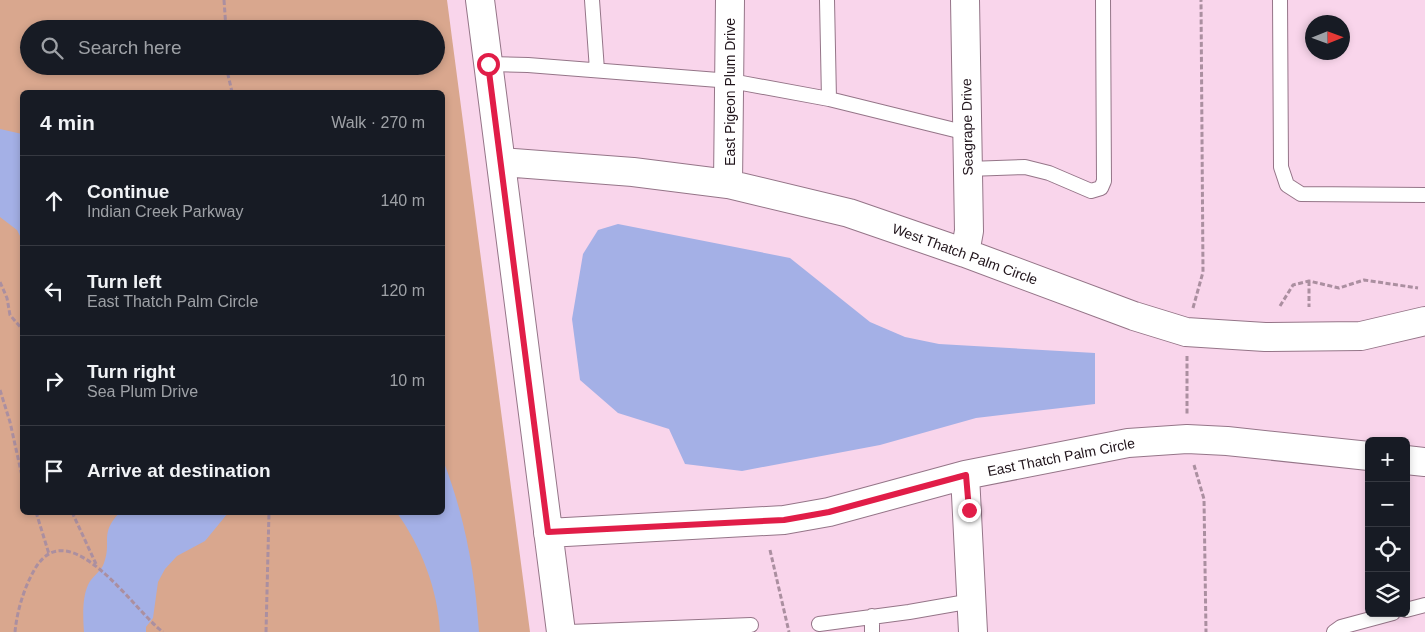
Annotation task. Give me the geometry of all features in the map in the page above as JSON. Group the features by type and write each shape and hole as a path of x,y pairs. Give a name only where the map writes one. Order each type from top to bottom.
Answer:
{"street":[{"path":"480,0 561,632"},
{"name":"East Pigeon Plum Drive","path":"728,184 731,81 730,0"},
{"name":"Seagrape Drive","path":"965,253 969,231 966,0"},
{"name":"West Thatch Palm Circle","path":"501,162 633,172 728,184 849,213 965,253 1134,316 1186,332 1264,337 1361,336 1425,320"},
{"name":"East Thatch Palm Circle","path":"548,532 784,520 829,512 966,475 1128,443 1187,439 1227,441 1365,456"},
{"path":"1410,460 1425,462"},
{"path":"966,475 973,632"}],"lane":[{"path":"592,0 597,70"},
{"path":"827,0 829,99"},
{"path":"968,169 1025,167 1049,173 1091,191 1101,188 1104,181 1102,0"},
{"path":"1280,0 1281,167 1287,185 1301,194 1425,195"},
{"path":"488,64 597,70 731,81 829,99 968,133"},
{"path":"819,624 909,612 972,601"},
{"path":"1410,609 1425,605"},
{"path":"872,616 872,632"},
{"path":"1334,632 1341,627 1378,617"},
{"path":"569,632 688,630 751,625"}],"path":[{"path":"224,0 225,20"},
{"path":"228,75 232,90"},
{"path":"1280,306 1293,284 1309,281 1339,288 1364,280 1418,288"},
{"path":"1309,281 1309,307"},
{"path":"0,282 7,298 10,315 20,327"},
{"path":"0,390 10,422 20,467"},
{"path":"37,515 49,554"},
{"path":"73,515 96,564 154,626 163,632"},
{"path":"266,632 269,515"},
{"path":"15,632 31,576 42,558 56,550 72,552 96,564"},
{"path":"770,550 789,632"}],"shaded area":[{"path":"0,0 447,0 530,632 0,632"}],"water":[{"path":"0,129 20,134 20,236 17,230 0,217"},
{"path":"618,224 790,258 870,322 905,337 939,344 1095,353 1095,404 976,418 880,445 742,471 685,464 669,429 618,413 580,380 572,319 583,254 598,230"},
{"path":"445,465 468,545 475,588 479,632 440,632 436,600 427,569 406,526 398,515 445,515"},
{"path":"118,515 226,515 205,541 177,556 165,569 158,582 153,618 146,627 146,632 84,632 83,608 86,590 104,563 108,532"}],"route":[{"path":"488,64 548,532 784,520 829,512 966,475 969,510"}]}
